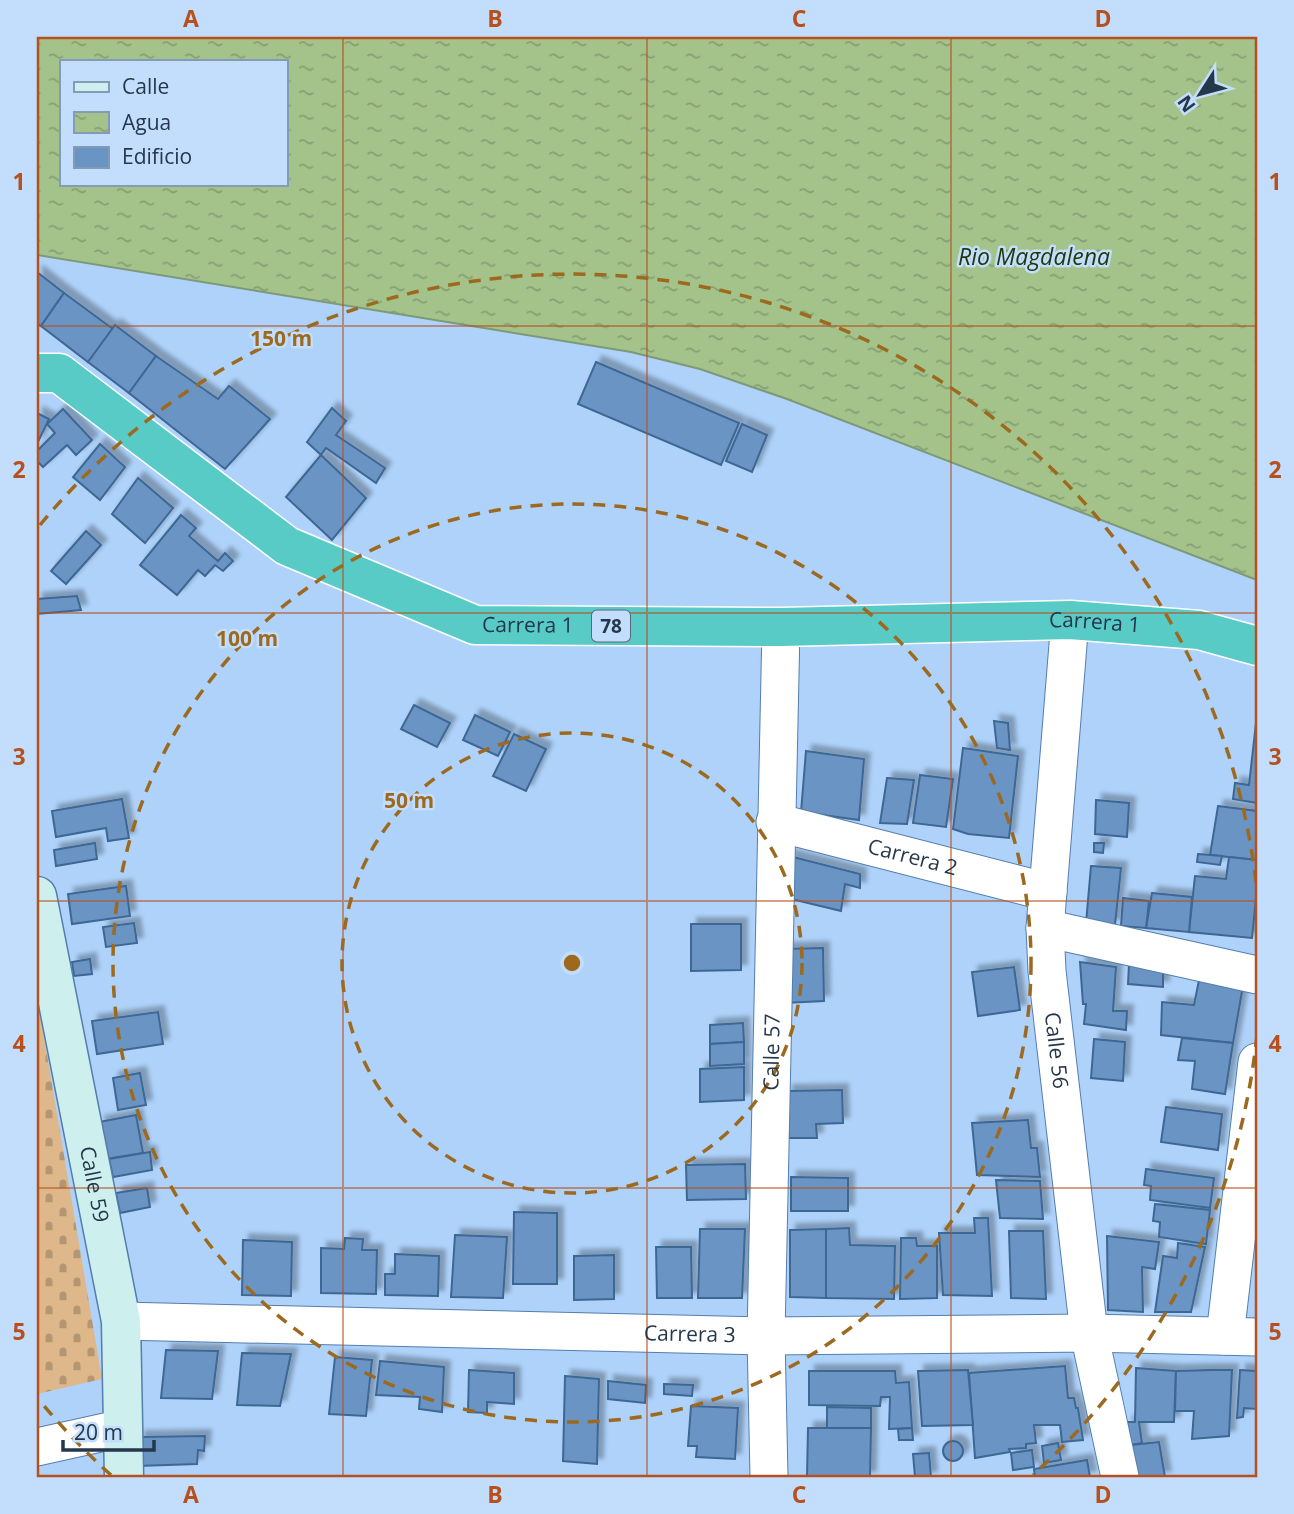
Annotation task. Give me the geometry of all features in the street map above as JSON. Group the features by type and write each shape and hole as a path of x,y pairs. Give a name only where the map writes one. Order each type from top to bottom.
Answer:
{"highway":[{"name":"Carrera 1","path":"37,373 59,373 287,546 475,625 781,627 1070,621 1199,630 1257,646"}],"street":[{"name":"Calle 56","path":"1070,621 1045,928 1047,971 1089,1332 1120,1477"},
{"name":"Calle 57","path":"769,1477 766,1336 781,627"},
{"name":"Carrera 2","path":"775,822 1048,892"},
{"name":"Calle 59","path":"37,896 121,1321 124,1477"},
{"path":"1045,928 1257,975"},
{"path":"1241,1336 1257,1062"},
{"name":"Carrera 3","path":"121,1321 766,1336 1089,1332 1241,1336"},
{"path":"37,1447 123,1428"}],"green space":[{"path":"37,996 102,1379 37,1394"}],"water":[{"name":"Rio Magdalena","path":"37,37 1257,37 1257,580 787,399 700,369 631,352 37,255"}],"building":[{"path":"37,272 64,293 41,326 37,323"},
{"path":"64,293 113,329 88,362 41,326"},
{"path":"115,325 156,356 129,393 88,362"},
{"path":"156,356 218,399 229,386 270,419 225,469 129,393"},
{"path":"596,362 739,423 721,465 578,404"},
{"path":"332,408 346,421 336,435 385,468 376,483 326,448 321,455 307,442"},
{"path":"63,409 92,440 76,455 67,445 43,467 37,461 37,451 55,433 47,424"},
{"path":"37,413 49,419 37,444"},
{"path":"742,424 767,435 752,472 726,461"},
{"path":"100,444 125,467 100,500 73,477"},
{"path":"321,455 366,498 332,540 286,497"},
{"path":"138,478 173,508 145,543 112,514"},
{"path":"181,515 196,528 189,536 218,561 225,553 233,561 223,571 215,565 205,576 198,570 177,595 140,565"},
{"path":"86,531 101,545 66,584 51,571"},
{"path":"77,596 81,610 37,614 37,599"},
{"path":"414,705 450,723 437,747 401,729"},
{"path":"1257,714 1257,803 1233,799 1235,783 1249,785"},
{"path":"475,715 510,732 498,756 463,740"},
{"path":"994,721 1008,723 1010,750 997,748"},
{"path":"514,734 546,749 526,791 493,776"},
{"path":"963,748 1018,756 1009,838 968,834 953,829"},
{"path":"806,751 864,759 859,820 801,812"},
{"path":"920,775 953,779 946,827 913,823"},
{"path":"887,778 914,780 907,824 880,823"},
{"path":"122,799 129,838 108,841 106,828 56,837 52,811"},
{"path":"1096,800 1129,803 1127,837 1095,834"},
{"path":"1218,806 1257,811 1257,860 1210,855"},
{"path":"95,843 97,859 56,866 54,850"},
{"path":"1094,843 1104,843 1103,853 1094,852"},
{"path":"1198,854 1222,856 1220,865 1197,862"},
{"path":"789,856 860,874 860,888 845,884 841,911 787,898"},
{"path":"1229,857 1257,860 1252,938 1189,932 1195,876 1226,879"},
{"path":"1091,866 1121,868 1115,925 1086,923"},
{"path":"126,886 130,916 72,924 68,894"},
{"path":"1152,893 1192,897 1189,932 1146,928"},
{"path":"1123,898 1149,901 1146,928 1121,926"},
{"path":"134,923 137,943 106,947 103,927"},
{"path":"691,924 741,924 741,970 691,971"},
{"path":"823,948 824,1001 784,1003 782,949"},
{"path":"90,959 92,974 74,976 72,962"},
{"path":"1080,962 1116,967 1113,1011 1127,1011 1126,1030 1084,1024 1086,1004 1083,1004"},
{"path":"1129,964 1163,968 1163,987 1128,984"},
{"path":"1014,967 1020,1010 978,1016 972,972"},
{"path":"1200,975 1244,980 1233,1043 1161,1035 1162,1002 1194,1005"},
{"path":"158,1012 163,1044 97,1054 92,1021"},
{"path":"743,1023 744,1042 710,1044 710,1025"},
{"path":"1182,1038 1233,1043 1225,1094 1192,1089 1195,1061 1178,1060"},
{"path":"1094,1039 1125,1042 1123,1081 1091,1078"},
{"path":"744,1042 744,1064 710,1066 710,1044"},
{"path":"744,1067 744,1100 700,1102 700,1069"},
{"path":"140,1073 146,1105 118,1110 113,1078"},
{"path":"842,1090 843,1123 816,1124 817,1138 789,1138 787,1091"},
{"path":"1166,1107 1222,1114 1218,1150 1161,1142"},
{"path":"136,1115 143,1153 106,1159 99,1122"},
{"path":"1028,1120 1031,1148 1037,1148 1040,1177 977,1175 972,1123"},
{"path":"150,1152 152,1170 113,1177 109,1159"},
{"path":"745,1164 746,1199 687,1200 686,1165"},
{"path":"1146,1169 1214,1178 1210,1208 1150,1200 1151,1186 1144,1185"},
{"path":"791,1177 848,1178 848,1211 791,1211"},
{"path":"996,1180 1040,1181 1043,1219 1000,1218"},
{"path":"147,1188 150,1207 120,1213 116,1193"},
{"path":"1155,1204 1210,1210 1206,1244 1159,1237 1160,1222 1153,1221"},
{"path":"514,1212 557,1213 557,1284 513,1284"},
{"path":"974,1218 988,1218 992,1296 943,1295 939,1233 975,1233"},
{"path":"849,1228 850,1245 895,1246 894,1299 826,1298 826,1229"},
{"path":"700,1229 745,1229 742,1298 698,1298"},
{"path":"826,1229 826,1298 790,1297 790,1230"},
{"path":"1009,1231 1043,1231 1046,1299 1011,1298"},
{"path":"455,1235 507,1237 503,1298 451,1297"},
{"path":"1107,1236 1159,1242 1155,1269 1142,1267 1143,1312 1108,1310"},
{"path":"345,1238 363,1239 362,1250 377,1250 376,1294 321,1293 321,1248 344,1249"},
{"path":"901,1238 916,1238 917,1246 937,1246 937,1298 900,1299"},
{"path":"243,1240 292,1242 291,1296 242,1295"},
{"path":"1178,1243 1205,1247 1191,1312 1155,1312 1163,1256 1177,1258"},
{"path":"656,1247 691,1247 692,1298 657,1298"},
{"path":"395,1254 439,1256 438,1296 385,1295 385,1274 395,1274"},
{"path":"614,1255 614,1299 574,1300 574,1256"},
{"path":"166,1350 218,1351 212,1399 161,1398"},
{"path":"242,1353 291,1354 280,1406 237,1405"},
{"path":"335,1357 372,1360 366,1416 329,1414"},
{"path":"380,1361 444,1367 442,1412 419,1409 420,1397 376,1395"},
{"path":"1065,1366 1068,1398 1074,1398 1078,1408 1083,1440 1062,1442 1060,1425 1034,1425 1036,1443 1026,1444 1026,1448 1009,1449 1010,1452 975,1458 969,1373"},
{"path":"1136,1368 1176,1371 1174,1422 1139,1422 1142,1443 1131,1445 1127,1422 1135,1422"},
{"path":"469,1370 514,1373 514,1404 487,1402 487,1413 468,1412"},
{"path":"968,1370 973,1425 922,1426 918,1371"},
{"path":"1232,1370 1229,1436 1192,1439 1194,1411 1175,1411 1176,1371"},
{"path":"1240,1370 1257,1371 1257,1409 1244,1408 1243,1417 1237,1418"},
{"path":"809,1371 895,1371 896,1383 909,1382 912,1428 889,1429 890,1397 881,1397 880,1406 809,1405"},
{"path":"565,1376 599,1379 597,1464 563,1461"},
{"path":"608,1381 646,1385 645,1403 608,1399"},
{"path":"664,1384 693,1385 692,1396 664,1394"},
{"path":"691,1406 738,1408 735,1459 696,1457 697,1446 688,1446"},
{"path":"827,1407 871,1408 871,1428 827,1428"},
{"path":"808,1428 871,1428 870,1477 807,1477"},
{"path":"912,1428 913,1440 899,1440 898,1429"},
{"path":"205,1436 204,1451 198,1450 197,1464 138,1466 139,1437"},
{"path":"953,1441 960,1444 963,1451 960,1458 953,1461 946,1458 943,1451 946,1444"},
{"path":"1159,1442 1165,1477 1137,1477 1131,1445"},
{"path":"1058,1443 1061,1460 1044,1463 1042,1446"},
{"path":"1032,1450 1034,1467 1013,1470 1011,1453"},
{"path":"929,1453 931,1477 915,1477 913,1454"},
{"path":"1087,1460 1090,1477 1035,1477 1034,1469"}]}
